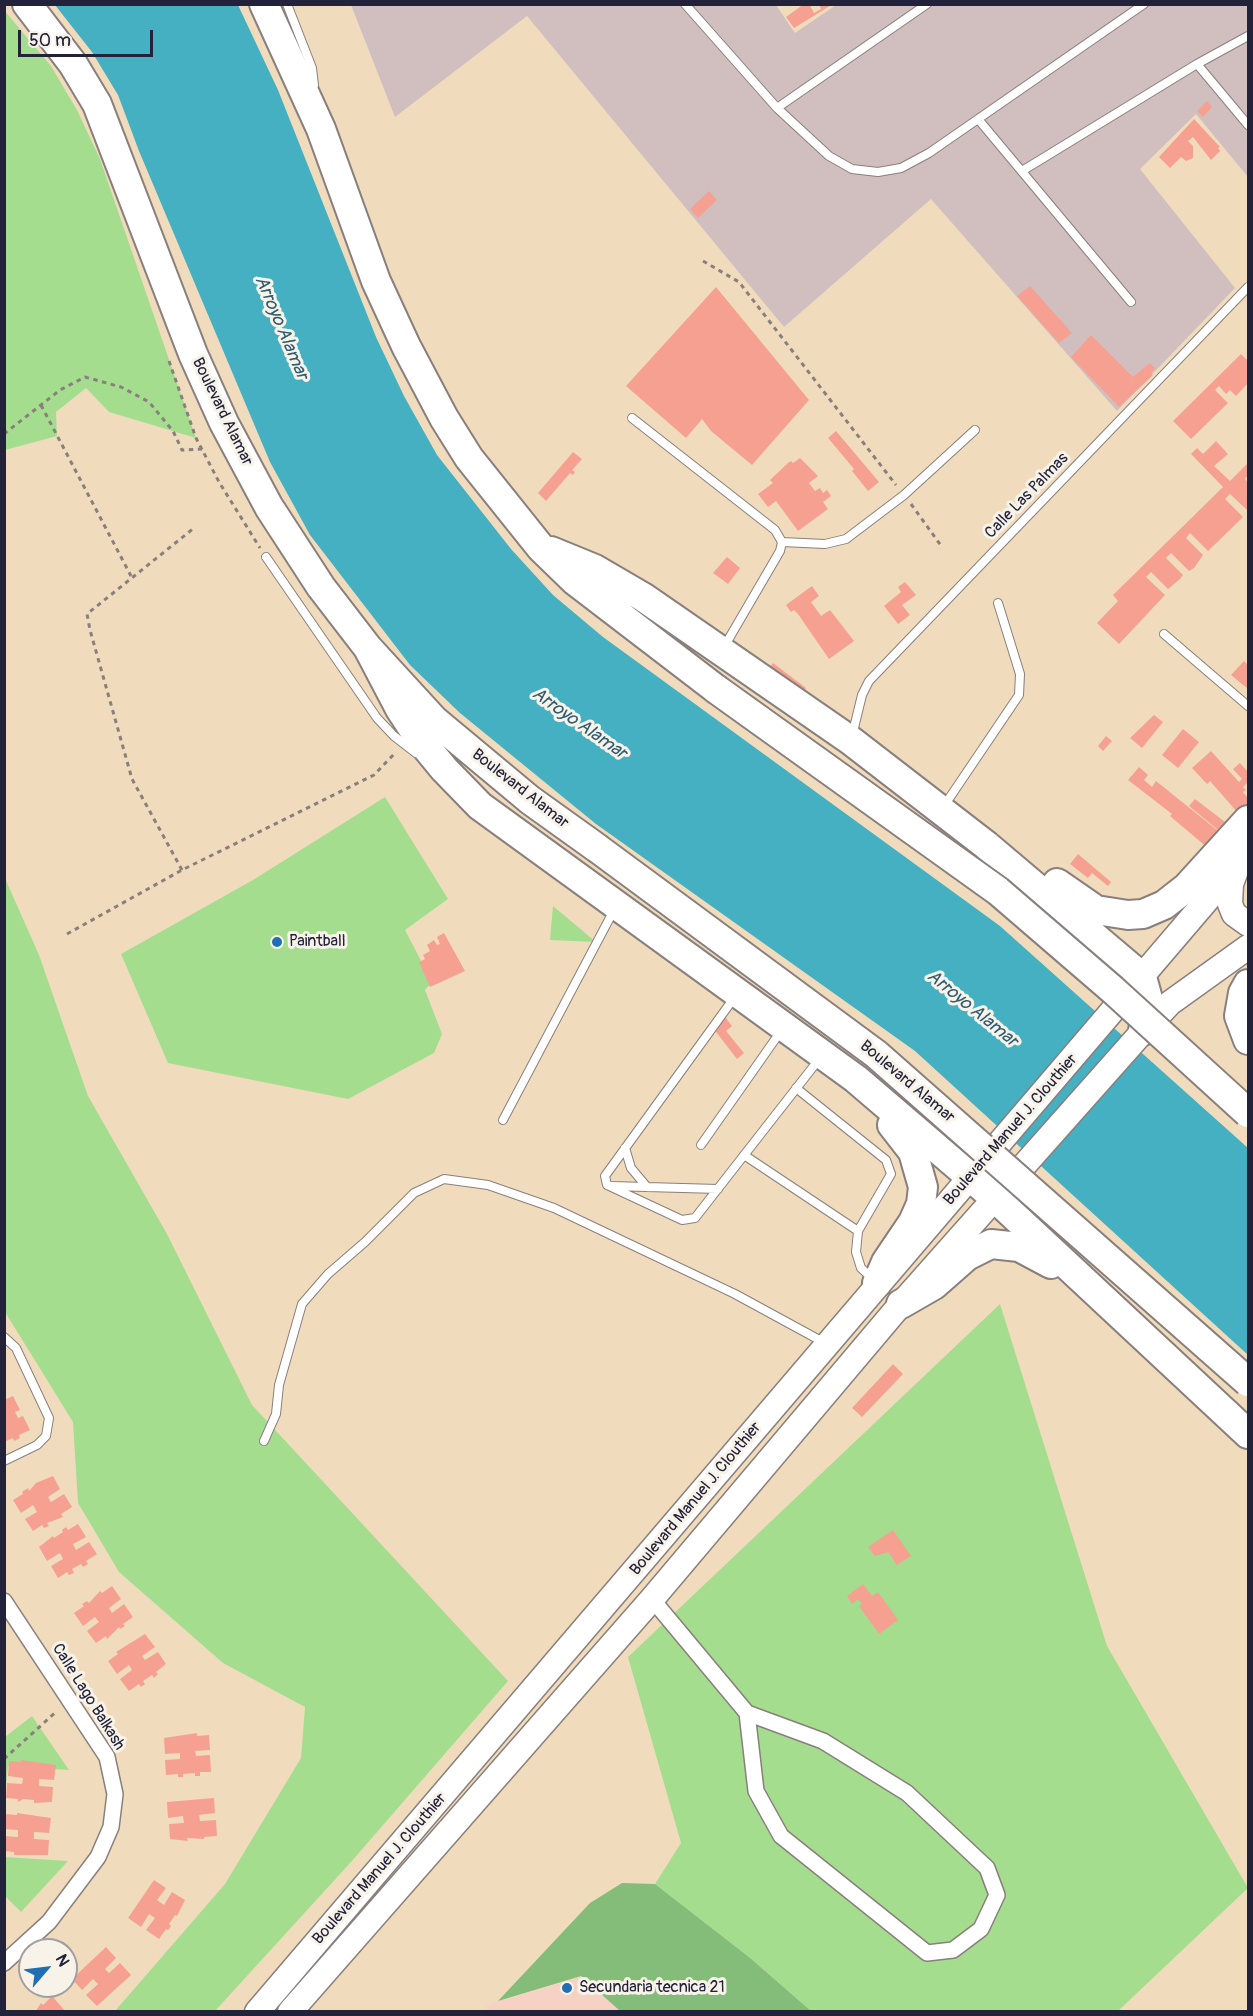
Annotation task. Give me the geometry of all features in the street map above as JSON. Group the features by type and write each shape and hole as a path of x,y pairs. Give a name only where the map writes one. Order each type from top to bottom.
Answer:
{"highway":[{"name":"Boulevard Alamar","path":"27,4 73,64 97,104 193,354 224,423 276,517 321,587 368,648 434,720 475,756 530,800 899,1073 1248,1382"},
{"path":"264,4 321,129 376,281 438,408 492,490 542,548 611,610 716,689 998,891 1131,1006 1248,1113"},
{"path":"542,548 571,557 610,577 721,650 850,740 941,810 986,845 1138,982 1148,999 1152,1021"},
{"path":"368,648 400,709 444,769 480,806 505,826 617,903 856,1079 995,1198 1248,1434"},
{"path":"986,845 1025,859 1096,910 1128,915 1143,914 1164,905 1187,887 1248,820"},
{"path":"1248,984 1243,993 1239,1016 1248,1040"},
{"path":"856,1079 863,1094 913,1152 923,1187 921,1204 913,1222 886,1262 877,1283"},
{"path":"901,1304 934,1285 967,1256 991,1244 1019,1247 1055,1266 1072,1270"},
{"path":"1218,1408 1248,1447"}],"main road":[{"name":"Boulevard Manuel J. Clouthier","path":"257,2012 674,1527 877,1283 972,1178 1244,858"},
{"path":"1244,858 1231,884 1230,904 1234,915 1248,924"},
{"name":"Boulevard Manuel J. Clouthier","path":"290,2012 652,1599 901,1304 1152,1021 1248,947"}],"street":[{"path":"652,1599 747,1713 823,1741 915,1801 987,1868 997,1895 981,1929 953,1950 927,1953 781,1836 756,1791 747,1713"},
{"name":"Calle Lago Balkash","path":"4,1601 107,1757 115,1794 111,1827 98,1857 49,1922 4,1963"}],"lane":[{"path":"287,4 312,68 321,129"},
{"path":"685,4 777,108 829,156 852,169 878,172 901,168 910,163 978,119 1144,4"},
{"path":"777,108 927,4"},
{"path":"1022,171 1197,64 1248,36"},
{"path":"1197,64 1248,125"},
{"path":"978,119 1131,302"},
{"name":"Calle Las Palmas","path":"850,740 862,695 869,681 1248,287"},
{"path":"632,418 775,530 782,543 780,551 721,650"},
{"path":"782,543 825,544 846,539 904,495 975,430"},
{"path":"266,557 377,718 404,744 444,769"},
{"path":"941,810 1019,695 1020,674 998,603"},
{"path":"1164,634 1248,706"},
{"path":"503,1120 617,903"},
{"path":"607,1185 606,1176 738,992"},
{"path":"701,1145 784,1026"},
{"path":"607,1185 682,1220 695,1218 822,1054"},
{"path":"796,1088 886,1160 891,1174 858,1231 856,1252 861,1268 877,1283"},
{"path":"626,1148 631,1168 647,1187"},
{"path":"744,1155 858,1231"},
{"path":"264,1441 276,1414 279,1385 302,1304 328,1274 365,1242 414,1193 444,1179 488,1185 554,1208 735,1294 826,1343"},
{"path":"607,1185 718,1189"},
{"path":"4,1338 16,1348 49,1418 46,1436 37,1445 4,1461"}],"path":[{"path":"703,261 739,282 942,547"},
{"path":"4,434 60,390 85,377 121,387 149,402 173,431 182,450 202,449"},
{"path":"41,405 131,576"},
{"path":"182,870 132,779 87,614 131,576 194,528"},
{"path":"67,934 182,870 374,775 404,744"},
{"path":"4,1759 70,1700"}],"shaded area":[{"path":"351,5 776,5 795,33 836,5 1248,5 1248,177 1196,114 1140,169 1235,288 1117,411 931,199 784,327 527,16 395,117"},
{"name":"Secundaria tecnica 21","path":"581,1976 620,2011 476,2012 498,2001"}],"green space":[{"path":"4,10 51,66 77,110 100,159 196,438 109,412 86,388 56,412 57,436 5,450"},
{"name":"Paintball","path":"385,797 448,899 405,930 432,982 425,990 442,1034 434,1053 348,1099 168,1063 121,954 253,880"},
{"path":"4,876 39,955 88,1096 167,1234 252,1405 508,1681 351,1862 215,2011 115,2011 225,1884 301,1758 305,1707 223,1663 119,1572 78,1503 73,1422 5,1312"},
{"path":"553,906 596,942 550,940"},
{"path":"1000,1304 1107,1646 1248,1888 1118,2011 811,2011 749,1957 655,1884 681,1843 628,1657"},
{"path":"32,1716 69,1770 8,1766 5,1797 5,1737"},
{"path":"4,1857 68,1861 21,1912 5,1896"},
{"path":"622,1883 655,1884 749,1957 811,2011 620,2011 581,1976 498,2001 590,1903"}],"water":[{"name":"Arroyo Alamar","path":"55,5 238,5 278,90 376,337 404,396 437,455 511,549 553,595 603,637 1000,926 1248,1148 1248,1355 915,1051 596,824 460,713 410,665 310,535 270,462 139,151 118,95 92,52"}],"building":[{"path":"804,4 809,4 814,13 821,9 819,4 833,4 794,28 786,17"},
{"path":"1207,101 1212,107 1203,117 1197,111"},
{"path":"1194,119 1220,147 1218,148 1220,151 1211,160 1193,137 1188,141 1193,146 1193,158 1186,161 1181,157 1170,168 1159,157"},
{"path":"709,191 717,200 698,218 690,209"},
{"path":"1030,286 1072,333 1059,343 1017,296"},
{"path":"716,287 809,400 752,465 711,431 702,419 686,438 626,386"},
{"path":"1091,335 1133,377 1150,363 1155,368 1151,373 1153,375 1119,407 1071,357"},
{"path":"1241,354 1248,361 1248,383 1236,396 1230,390 1226,394 1219,386 1215,390 1228,403 1191,439 1173,421"},
{"path":"836,431 879,482 868,491 852,471 854,469 828,438"},
{"path":"1216,441 1228,454 1214,466 1230,481 1248,463 1248,475 1245,479 1248,483 1248,511 1230,494 1225,499 1243,517 1208,551 1190,533 1186,538 1203,555 1194,568 1189,571 1171,553 1166,558 1183,575 1180,579 1168,589 1151,572 1146,577 1165,595 1119,644 1097,623 1118,601 1113,595 1223,487 1191,454 1197,448 1203,454"},
{"path":"573,452 582,459 572,470 575,472 573,475 570,473 546,501 538,493"},
{"path":"800,458 818,476 809,483 815,491 820,488 823,493 827,490 831,496 823,502 828,509 798,531 776,501 768,507 758,494 773,483 770,480 788,463 791,461 793,463"},
{"path":"727,557 740,568 728,584 713,573"},
{"path":"905,582 916,595 902,605 910,615 898,624 884,606 901,592 898,587"},
{"path":"812,586 819,596 811,602 821,616 830,610 854,641 829,659 798,614 794,610 791,612 786,605"},
{"path":"1244,661 1248,665 1248,689 1231,675"},
{"path":"773,663 806,688 803,693 765,674"},
{"path":"1154,715 1163,722 1142,748 1130,738"},
{"path":"1183,729 1199,742 1178,768 1162,755"},
{"path":"1106,736 1112,741 1103,751 1098,746"},
{"path":"1211,751 1239,782 1242,779 1233,769 1240,763 1248,772 1248,782 1243,787 1246,790 1243,792 1248,798 1248,808 1238,813 1210,781 1207,784 1192,768"},
{"path":"1139,767 1148,775 1144,780 1152,787 1156,781 1222,834 1209,849 1170,816 1172,814 1128,780"},
{"path":"1195,799 1229,825 1223,834 1189,806"},
{"path":"1078,854 1111,882 1108,886 1092,873 1088,878 1070,864"},
{"path":"444,933 465,971 430,987 419,962 425,959 423,955 430,951 427,945 434,940 437,945 440,944 437,937"},
{"path":"725,1017 732,1026 726,1031 744,1053 737,1059 713,1028"},
{"path":"893,1364 903,1374 862,1417 852,1408"},
{"path":"13,1396 20,1410 15,1412 18,1418 23,1416 30,1430 19,1435 20,1438 14,1441 13,1438 4,1442 4,1400"},
{"path":"53,1476 60,1489 48,1497 51,1502 64,1494 72,1507 61,1514 63,1517 47,1523 49,1526 44,1528 42,1525 33,1531 25,1519 37,1512 33,1505 21,1513 13,1500 28,1488 29,1491 36,1483"},
{"path":"78,1524 86,1537 73,1544 76,1550 89,1542 97,1554 86,1561 88,1564 83,1567 81,1564 72,1569 74,1573 69,1575 67,1572 58,1578 51,1566 63,1559 60,1553 47,1561 39,1547 53,1536 54,1538 63,1532 62,1530 66,1527 68,1530"},
{"path":"893,1530 911,1556 897,1565 888,1552 875,1556 868,1547"},
{"path":"863,1584 872,1596 878,1592 898,1620 879,1634 859,1606 862,1604 858,1599 852,1604 847,1596"},
{"path":"112,1586 121,1599 109,1608 112,1613 124,1604 133,1617 107,1639 106,1636 96,1643 87,1631 99,1622 95,1617 83,1626 74,1613 84,1606 82,1604 87,1601 89,1603 100,1591 102,1593"},
{"path":"145,1634 155,1647 142,1656 145,1660 158,1652 166,1664 156,1672 158,1674 154,1678 152,1675 143,1681 145,1684 141,1687 139,1684 129,1691 120,1679 132,1670 129,1665 117,1674 108,1661 118,1654 116,1652"},
{"path":"197,1733 197,1736 209,1735 210,1750 195,1751 196,1756 210,1755 211,1772 200,1772 200,1776 195,1776 195,1773 183,1774 183,1777 178,1777 178,1774 166,1775 165,1760 180,1759 180,1753 165,1754 164,1738"},
{"path":"21,1760 56,1765 54,1780 39,1779 39,1786 53,1787 52,1802 34,1803 34,1800 23,1799 18,1802 18,1799 6,1798 7,1783 22,1784 23,1778 8,1776 9,1761 21,1762"},
{"path":"214,1798 215,1813 199,1815 200,1821 216,1820 217,1836 204,1837 204,1839 187,1838 188,1841 170,1839 169,1824 184,1823 183,1816 168,1818 167,1802"},
{"path":"17,1813 51,1818 49,1833 34,1832 34,1839 49,1840 48,1855 14,1855 14,1852 4,1851 4,1836 18,1837 18,1830 4,1829 4,1814 17,1815"},
{"path":"154,1880 166,1888 157,1900 164,1905 172,1892 185,1900 177,1916 175,1915 169,1924 171,1926 159,1939 146,1930 155,1918 149,1914 141,1927 128,1918"},
{"path":"106,1947 116,1958 105,1969 109,1973 120,1963 131,1975 97,2006 86,1995 98,1984 93,1979 82,1990 78,1986 78,1973"},
{"path":"50,1998 54,1998 66,2012 35,2012 41,2003 43,2005"}],"place":[{"name":"Paintball","path":"277,942"},
{"name":"Secundaria tecnica 21","path":"567,1988"}]}
